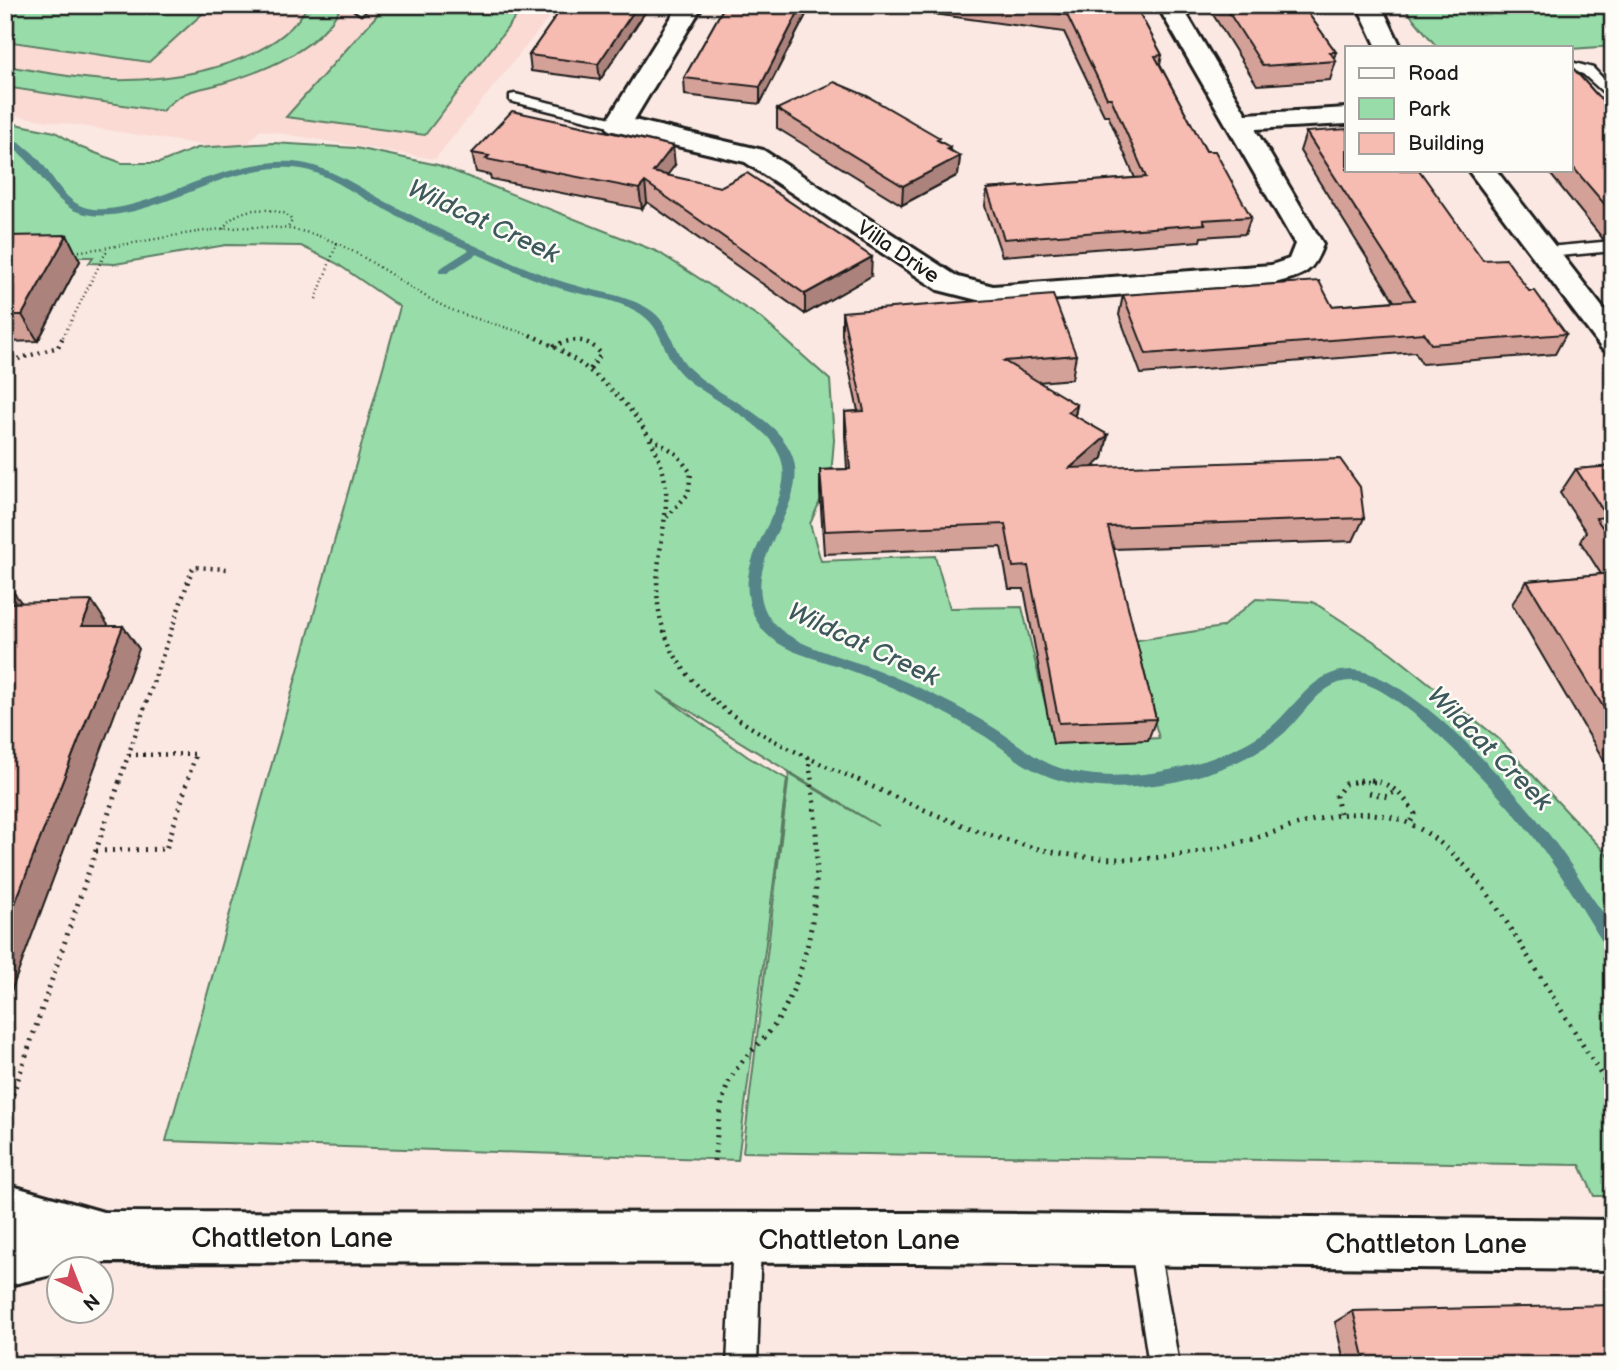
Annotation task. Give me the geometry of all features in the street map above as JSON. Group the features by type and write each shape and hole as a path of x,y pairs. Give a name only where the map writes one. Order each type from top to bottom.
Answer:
{"street":[{"path":"618,124 691,5"},
{"name":"Villa Drive","path":"618,124 754,156 948,284 993,295 1275,274 1302,264 1309,244 1169,5"},
{"path":"1368,5 1388,46"},
{"path":"1239,122 1345,116"},
{"path":"1484,172 1613,341"},
{"name":"Chattleton Lane","path":"5,1209 105,1237"},
{"name":"Chattleton Lane","path":"5,1260 105,1237 747,1240 914,1238 1613,1245"}],"lane":[{"path":"1572,65 1588,71 1613,97"},
{"path":"515,97 618,124"},
{"path":"1548,253 1613,246"},
{"path":"742,1365 747,1240"},
{"path":"1144,1242 1164,1365"}],"path":[{"path":"223,229 226,221 234,215 264,209 287,214 292,221 287,229"},
{"path":"65,252 107,249 223,229 287,229 312,233 337,243 437,302 553,347 589,371 629,409 651,438 664,474 667,516 656,567 659,605 667,644 688,677 723,709 808,757 956,825 1010,844 1060,853 1122,859 1189,855 1351,811 1410,823 1438,841 1469,868 1489,895 1611,1090 1613,1100"},
{"path":"316,299 337,243"},
{"path":"5,363 58,347 107,249"},
{"path":"553,347 570,339 587,340 596,346 601,354 589,371"},
{"path":"651,438 670,446 687,462 693,476 690,493 667,516"},
{"path":"5,1116 193,567 227,569"},
{"path":"96,851 166,849 196,754 129,755"},
{"path":"714,1161 720,1120 732,1074 780,1017 804,967 818,863 816,805 808,757"},
{"path":"1340,813 1336,796 1345,784 1376,778 1408,800 1415,814 1410,823"},
{"path":"1369,793 1388,796 1396,790"}],"shaded area":[{"path":"5,5 559,5 435,159 260,130 241,151 5,114"}],"green space":[{"path":"5,5 212,5 149,62 5,41"},
{"path":"308,5 342,5 320,34 291,56 240,78 190,91 162,111 5,87 5,66 71,76 136,80 163,78 220,66 248,56 272,42 293,26"},
{"path":"386,5 525,5 425,135 286,117"},
{"path":"1402,5 1613,5 1613,46 1572,49 1572,46 1436,46"},
{"path":"5,122 55,132 82,148 122,163 159,163 197,148 273,143 356,148 438,165 658,252 761,318 830,380 834,440 831,476 810,524 821,561 935,556 950,608 1022,607 1055,744 1159,738 1132,641 1222,627 1256,599 1313,602 1390,652 1499,739 1613,861 1613,1196 1594,1196 1580,1165 743,1152 789,774 878,826 657,691 748,757 787,779 738,1160 166,1141 400,307 336,263 301,246 226,245 115,264 89,263 93,257 48,257 5,245"}],"building":[{"path":"564,5 638,5 598,64 529,55"},
{"path":"725,5 802,5 760,87 684,78"},
{"path":"993,5 1135,5 1162,55 1155,56 1206,151 1215,151 1251,217 1203,220 1205,224 1004,239 987,189 1146,177 1111,98 1107,98 1067,15"},
{"path":"1224,5 1302,5 1336,52 1330,52 1336,61 1263,66"},
{"path":"1572,67 1613,113 1613,214 1572,166"},
{"path":"834,82 867,96 940,138 937,140 960,156 903,186 777,109"},
{"path":"512,111 673,146 653,172 720,187 747,173 872,257 805,294 645,182 639,189 486,159 489,156 472,153"},
{"path":"1345,129 1345,172 1420,172 1483,260 1506,259 1529,291 1535,291 1566,334 1431,344 1424,333 1146,354 1123,295 1319,281 1332,306 1414,300 1306,132"},
{"path":"67,235 22,315 5,315 5,236"},
{"path":"1053,295 1076,355 1004,361 1077,405 1068,412 1108,435 1070,468 1340,459 1360,487 1364,518 1108,527 1156,719 1059,723 1028,566 1013,567 1005,524 825,531 820,470 850,469 845,412 864,411 842,312"},
{"path":"1613,466 1613,543 1596,518 1607,517 1576,469"},
{"path":"1613,573 1613,723 1527,581"},
{"path":"92,601 82,626 123,626 5,929 5,603"},
{"path":"1613,1305 1613,1365 1366,1365 1353,1311"}],"waterway":[{"name":"Wildcat Creek","path":"5,140 29,155 72,206 95,212 135,206 247,169 293,165 316,168 460,243 550,281 616,299 641,309 659,323 682,369 762,425 782,446 790,465 789,485 754,575 754,599 764,622 781,638 870,672 922,696 989,732 1041,767 1066,776 1095,781 1159,778 1222,761 1272,735 1310,696 1330,681 1342,676 1356,675 1375,681 1399,695 1453,740 1524,814 1548,844 1613,944"},
{"path":"443,271 475,251"}]}
